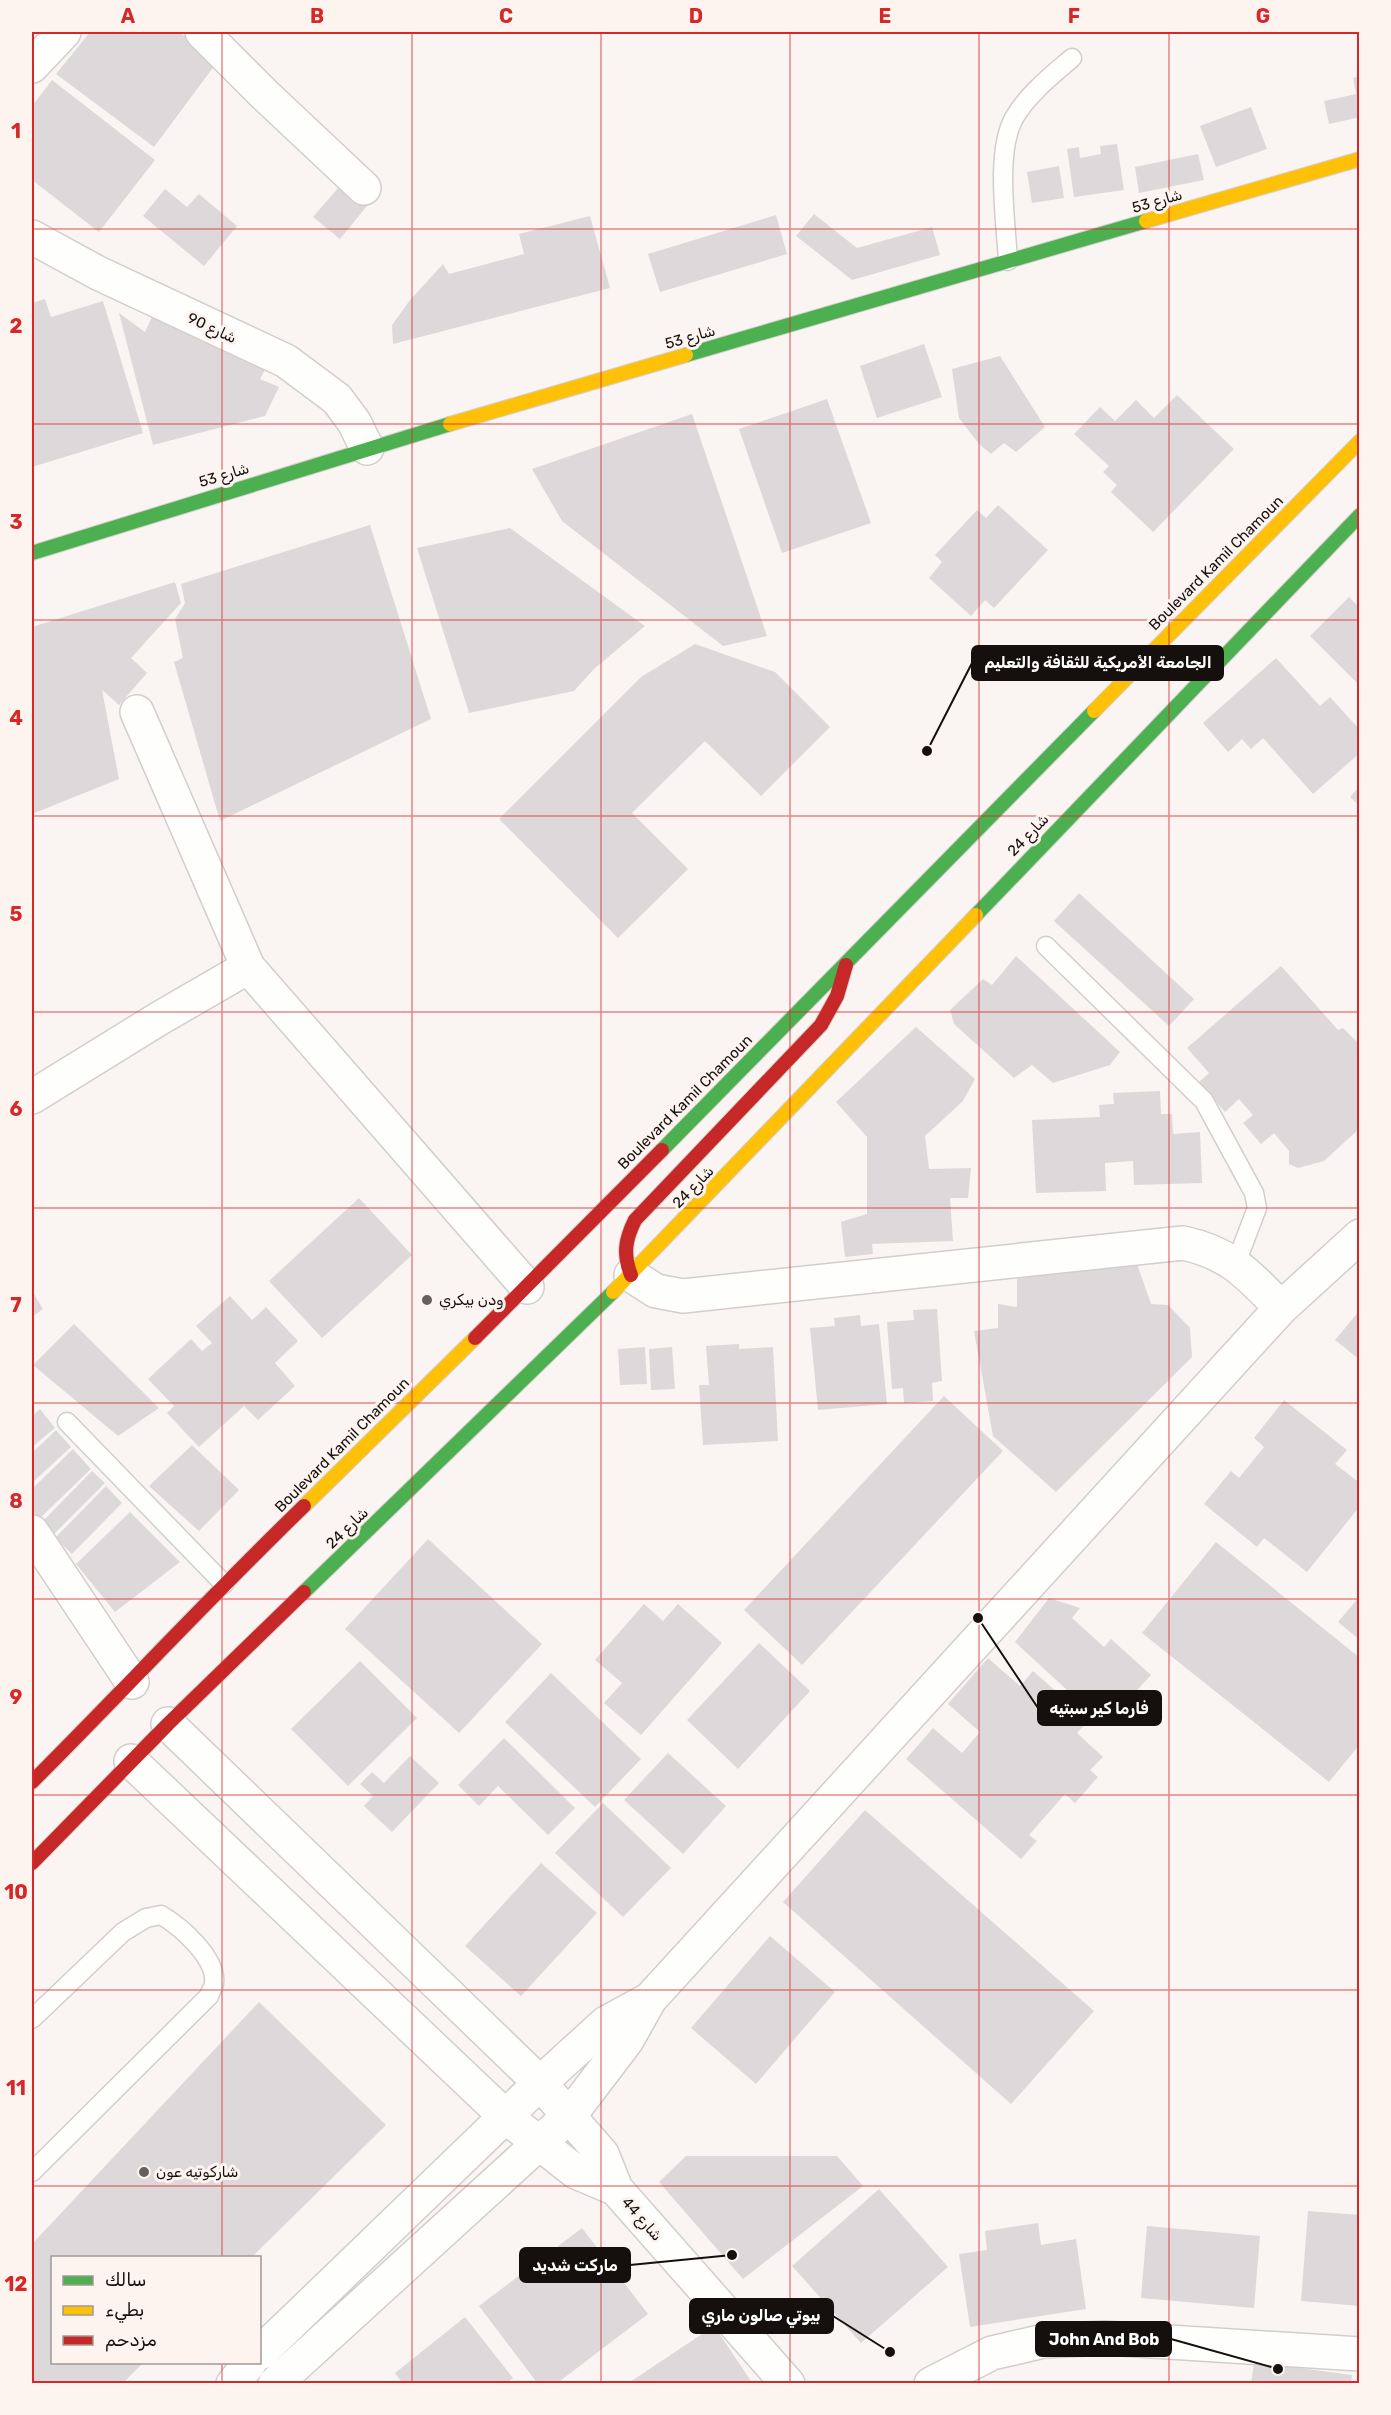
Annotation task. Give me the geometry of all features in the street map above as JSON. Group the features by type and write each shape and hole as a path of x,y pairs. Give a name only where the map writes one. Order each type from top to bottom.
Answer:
{"main road":[{"name":"شارع 53","path":"32,553 367,448 1359,159"},
{"name":"Boulevard Kamil Chamoun","path":"32,1782 132,1682 224,1584 526,1287 1359,441"},
{"name":"شارع 24","path":"32,1863 168,1724 631,1275 1359,515"},
{"path":"631,1275 624,1259 625,1238 635,1220 821,1025 839,995 847,960"}],"street":[{"path":"32,66 64,32"},
{"path":"202,32 364,188"},
{"name":"شارع 90","path":"32,237 98,273 286,361 337,399 354,422 367,448"},
{"path":"137,712 248,968 526,1287"},
{"path":"32,1097 160,1018 248,968"},
{"path":"275,2384 570,2115 627,2040 650,1999 1281,1308 1359,1236"},
{"path":"631,1275 656,1291 683,1296 1183,1243 1206,1248 1236,1263 1281,1308"},
{"path":"32,1533 132,1682"},
{"path":"168,1724 540,2083 602,2154 616,2189"},
{"path":"131,1761 506,2117 576,2172 616,2189"},
{"path":"261,2352 540,2083 606,2023 650,1999"},
{"name":"شارع 44","path":"616,2189 788,2384"},
{"path":"931,2384 992,2353 1044,2341 1105,2338 1359,2354"},
{"path":"233,2384 248,2364"}],"lane":[{"path":"1008,261 1003,153 1014,119 1035,90 1072,58"},
{"path":"1046,946 1204,1101 1254,1192 1257,1208 1236,1263"},
{"path":"67,1422 224,1584"},
{"path":"32,2019 123,1932 146,1918 161,1915 175,1923 210,1963 214,1982 208,1996 32,2172"}],"building":[{"path":"90,32 179,32 218,61 154,147 56,74"},
{"path":"1360,76 1360,117 1329,124 1324,101 1356,94 1353,78"},
{"path":"52,80 155,160 99,232 32,180 32,106"},
{"path":"1251,107 1267,149 1216,167 1200,126"},
{"path":"1117,144 1124,190 1074,197 1067,149 1079,147 1080,158 1101,154 1100,146"},
{"path":"1198,154 1204,180 1139,193 1135,167"},
{"path":"1059,166 1064,198 1032,203 1027,172"},
{"path":"345,180 371,201 340,239 313,217"},
{"path":"165,189 187,207 199,194 237,226 204,266 143,216"},
{"path":"814,214 857,248 932,227 940,255 852,280 796,236"},
{"path":"776,215 787,254 660,292 648,254"},
{"path":"590,216 610,288 393,344 392,325 410,300 443,264 449,274 524,254 519,234"},
{"path":"45,299 51,317 103,301 143,433 32,467 32,303"},
{"path":"119,313 145,332 153,315 266,368 260,379 279,387 265,416 153,445"},
{"path":"924,344 942,397 877,418 860,366"},
{"path":"1000,356 1045,427 1016,452 1004,443 991,454 979,444 959,418 952,369"},
{"path":"1177,395 1234,449 1153,532 1111,492 1117,485 1103,472 1109,466 1074,434 1100,407 1115,421 1136,400 1154,418"},
{"path":"827,399 871,523 782,553 739,429"},
{"path":"692,414 767,636 723,646 562,521 532,469"},
{"path":"998,505 1048,550 994,608 985,600 971,616 929,578 942,562 935,555 977,510 986,518"},
{"path":"370,525 431,719 220,821 174,662 183,658 175,619 185,603 181,584"},
{"path":"510,528 645,626 593,670 574,691 469,713 417,548"},
{"path":"175,582 181,603 131,658 147,673 119,705 102,690 119,779 32,814 32,627"},
{"path":"1349,597 1360,608 1360,686 1310,636"},
{"path":"695,644 775,672 830,727 761,796 705,741 632,813 688,869 618,938 499,819 641,677"},
{"path":"1276,658 1320,706 1330,697 1360,730 1360,753 1313,794 1263,738 1251,749 1242,739 1228,752 1203,723"},
{"path":"1360,786 1360,806 1350,797"},
{"path":"1079,893 1194,999 1169,1026 1054,921"},
{"path":"1016,956 1120,1052 1110,1065 1053,1083 1032,1065 1014,1078 954,1024 950,1010 983,979 992,985"},
{"path":"1281,966 1338,1030 1343,1028 1360,1045 1360,1128 1324,1161 1298,1168 1289,1164 1289,1151 1274,1133 1261,1144 1243,1123 1253,1115 1239,1099 1225,1112 1199,1082 1209,1073 1187,1048"},
{"path":"916,1027 975,1079 963,1101 925,1136 929,1169 971,1168 968,1198 950,1198 953,1241 872,1244 873,1254 845,1257 841,1222 867,1214 867,1137 836,1102"},
{"path":"1160,1091 1161,1114 1172,1114 1173,1134 1200,1132 1202,1183 1134,1185 1133,1161 1105,1163 1106,1191 1036,1193 1032,1120 1100,1117 1099,1105 1114,1104 1113,1093"},
{"path":"359,1198 412,1255 322,1338 269,1281"},
{"path":"1134,1255 1151,1304 1168,1305 1190,1328 1192,1357 1056,1492 993,1436 974,1331 998,1328 998,1304 1017,1307 1017,1279"},
{"path":"32,1291 43,1309 32,1317"},
{"path":"230,1296 252,1320 266,1307 298,1341 275,1363 295,1386 258,1420 244,1406 199,1447 167,1413 174,1406 148,1379 191,1339 202,1351 212,1343 196,1326"},
{"path":"937,1309 942,1381 932,1383 933,1401 904,1403 903,1388 892,1389 887,1322 914,1320 913,1310"},
{"path":"1360,1310 1360,1360 1335,1340"},
{"path":"860,1315 861,1326 879,1324 887,1404 818,1410 810,1328 835,1326 834,1318"},
{"path":"74,1324 159,1408 118,1436 33,1365"},
{"path":"739,1344 739,1349 773,1347 778,1441 703,1445 699,1385 709,1385 706,1346"},
{"path":"645,1347 647,1384 620,1385 618,1349"},
{"path":"672,1347 675,1389 651,1390 649,1349"},
{"path":"944,1396 1003,1451 802,1665 744,1610"},
{"path":"1284,1400 1347,1450 1335,1464 1360,1483 1360,1506 1307,1572 1264,1538 1257,1547 1204,1504 1231,1471 1239,1478 1264,1447 1254,1438"},
{"path":"40,1409 55,1428 32,1447 32,1416"},
{"path":"56,1430 71,1447 32,1483 32,1453"},
{"path":"192,1445 239,1490 199,1531 149,1486"},
{"path":"73,1449 91,1469 39,1519 32,1511 32,1489"},
{"path":"92,1471 105,1483 54,1534 42,1522"},
{"path":"106,1486 122,1503 72,1554 55,1538"},
{"path":"130,1512 180,1562 115,1612 76,1564"},
{"path":"428,1539 542,1644 459,1733 345,1629"},
{"path":"1216,1542 1360,1658 1360,1744 1329,1782 1142,1633"},
{"path":"1360,1596 1360,1640 1338,1622"},
{"path":"1049,1598 1080,1608 1072,1618 1104,1647 1111,1639 1151,1675 1105,1725 1015,1642"},
{"path":"644,1604 663,1621 678,1604 722,1643 641,1735 604,1703 622,1683 595,1660"},
{"path":"759,1643 810,1691 738,1769 687,1720"},
{"path":"988,1658 1020,1686 1033,1671 1089,1720 1077,1733 1103,1757 1090,1770 1098,1777 1075,1803 1065,1794 1029,1835 1037,1841 1021,1859 906,1759 933,1728 962,1753 980,1732 948,1704"},
{"path":"360,1661 417,1718 348,1786 291,1729"},
{"path":"551,1673 641,1759 595,1807 505,1722"},
{"path":"504,1738 575,1808 548,1835 498,1786 479,1806 458,1785"},
{"path":"668,1753 726,1806 683,1854 624,1800"},
{"path":"410,1756 439,1783 392,1832 364,1806 373,1796 360,1784 372,1772 384,1783"},
{"path":"603,1803 671,1868 623,1917 555,1853"},
{"path":"865,1810 1094,2011 1011,2104 783,1902"},
{"path":"541,1863 597,1913 521,1996 465,1946"},
{"path":"770,1936 835,1992 756,2084 691,2028"},
{"path":"259,2002 386,2125 253,2256 51,2256 51,2364 142,2364 122,2384 32,2384 32,2244"},
{"path":"686,2156 837,2156 863,2186 743,2279 659,2182"},
{"path":"879,2189 948,2267 861,2343 792,2266"},
{"path":"1308,2211 1360,2215 1360,2306 1301,2301"},
{"path":"1038,2223 1041,2245 1076,2239 1086,2309 970,2327 959,2254 987,2250 985,2231"},
{"path":"1147,2226 1260,2236 1254,2308 1141,2298"},
{"path":"582,2228 648,2314 556,2384 538,2384 479,2306"},
{"path":"465,2317 513,2378 506,2384 403,2384 395,2373"},
{"path":"714,2326 753,2384 627,2384"},
{"path":"1254,2362 1352,2375 1351,2384 1251,2384"}],"traffic: fast":[{"path":"686,355 1146,221"},
{"path":"32,553 450,424"},
{"path":"976,915 1360,515"},
{"path":"662,1150 1094,711"},
{"path":"304,1592 613,1292"}],"traffic: slow":[{"path":"1146,221 1360,159"},
{"path":"450,424 686,355"},
{"path":"1094,711 1360,441"},
{"path":"613,1292 976,915"},
{"path":"304,1506 475,1338"}],"traffic: jam":[{"path":"631,1275 626,1247 635,1220 821,1025 837,996 846,965"},
{"path":"475,1338 662,1150"},
{"path":"32,1782 304,1506"},
{"path":"32,1863 168,1724 304,1592"}],"place":[{"name":"الجامعة الأمريكية للثقافة والتعليم","path":"927,751"},
{"name":"ودن بيكري","path":"427,1300"},
{"name":"فارما كير سبتيه","path":"978,1618"},
{"name":"شاركوتيه عون","path":"144,2172"},
{"name":"ماركت شديد","path":"732,2255"},
{"name":"بيوتي صالون ماري","path":"890,2352"},
{"name":"John And Bob","path":"1278,2369"}]}
